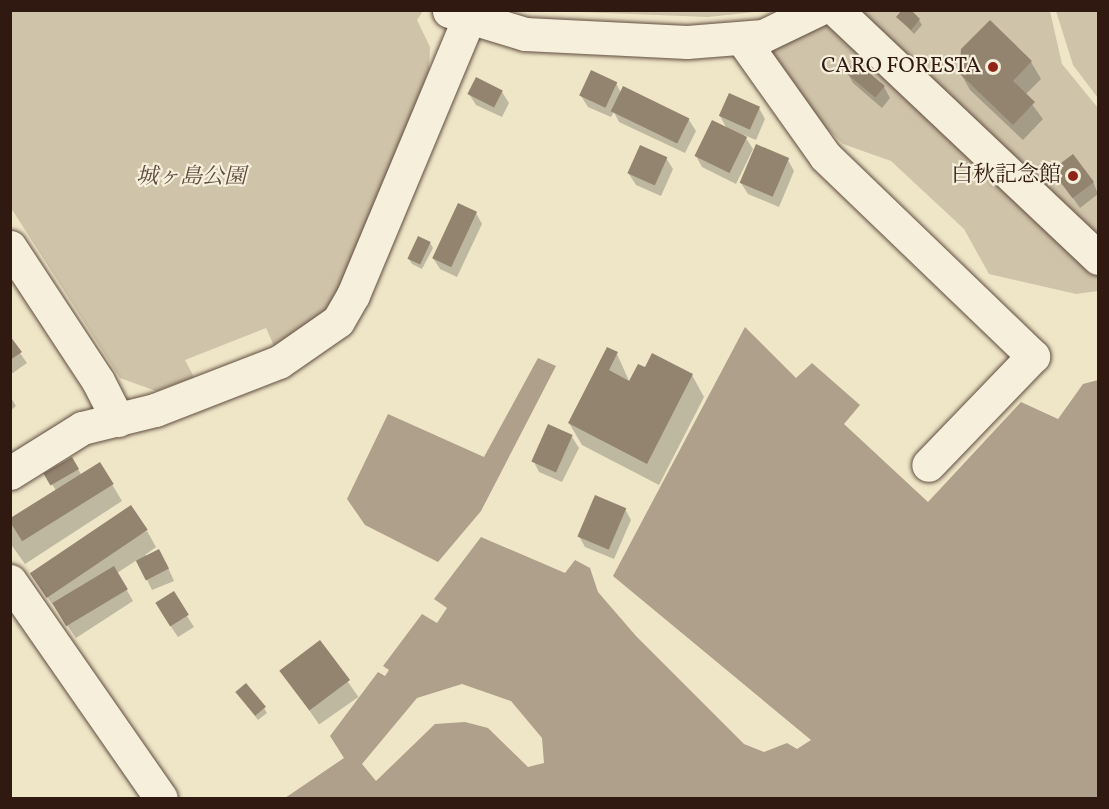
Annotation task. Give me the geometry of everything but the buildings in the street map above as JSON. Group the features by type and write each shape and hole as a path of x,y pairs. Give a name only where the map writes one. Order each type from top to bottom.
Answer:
{"street":[{"path":"10,473 82,428 155,410 279,362 338,321 353,295 457,15 525,34 687,42 742,39 784,29 817,10"},
{"path":"836,10 1098,258"},
{"path":"742,39 825,156 1033,356 928,465"},
{"path":"10,247 92,372 118,420"},
{"path":"10,581 161,798"}],"green space":[{"name":"城ヶ島公園","path":"11,11 423,11 417,20 430,47 429,70 342,289 321,316 274,346 266,328 185,360 194,377 156,391 120,378 11,208"},
{"path":"554,11 765,11 708,17"},
{"path":"817,11 1050,11 1062,64 1098,108 1098,291 1076,294 989,274 964,229 891,161 843,144 768,70 763,36"},
{"path":"1056,11 1098,11 1098,98 1073,65"}],"shaded area":[{"path":"745,327 796,378 812,363 860,405 844,424 928,502 1021,402 1058,419 1083,384 1098,380 1098,798 285,798 344,758 330,736 378,672 385,676 389,670 383,666 422,614 437,623 447,608 434,599 481,537 565,573 575,560 590,568 598,592 636,636 744,744 764,752 787,743 797,749 811,740 613,576"},
{"path":"538,358 556,366 481,511 438,562 365,525 347,499 388,414 484,457"}],"pier":[{"path":"462,684 511,701 542,738 544,763 528,767 488,728 465,722 435,724 376,781 362,764 417,698"}],"place":[{"name":"CARO FORESTA","path":"993,67"},
{"name":"白秋記念館","path":"1073,176"}]}
